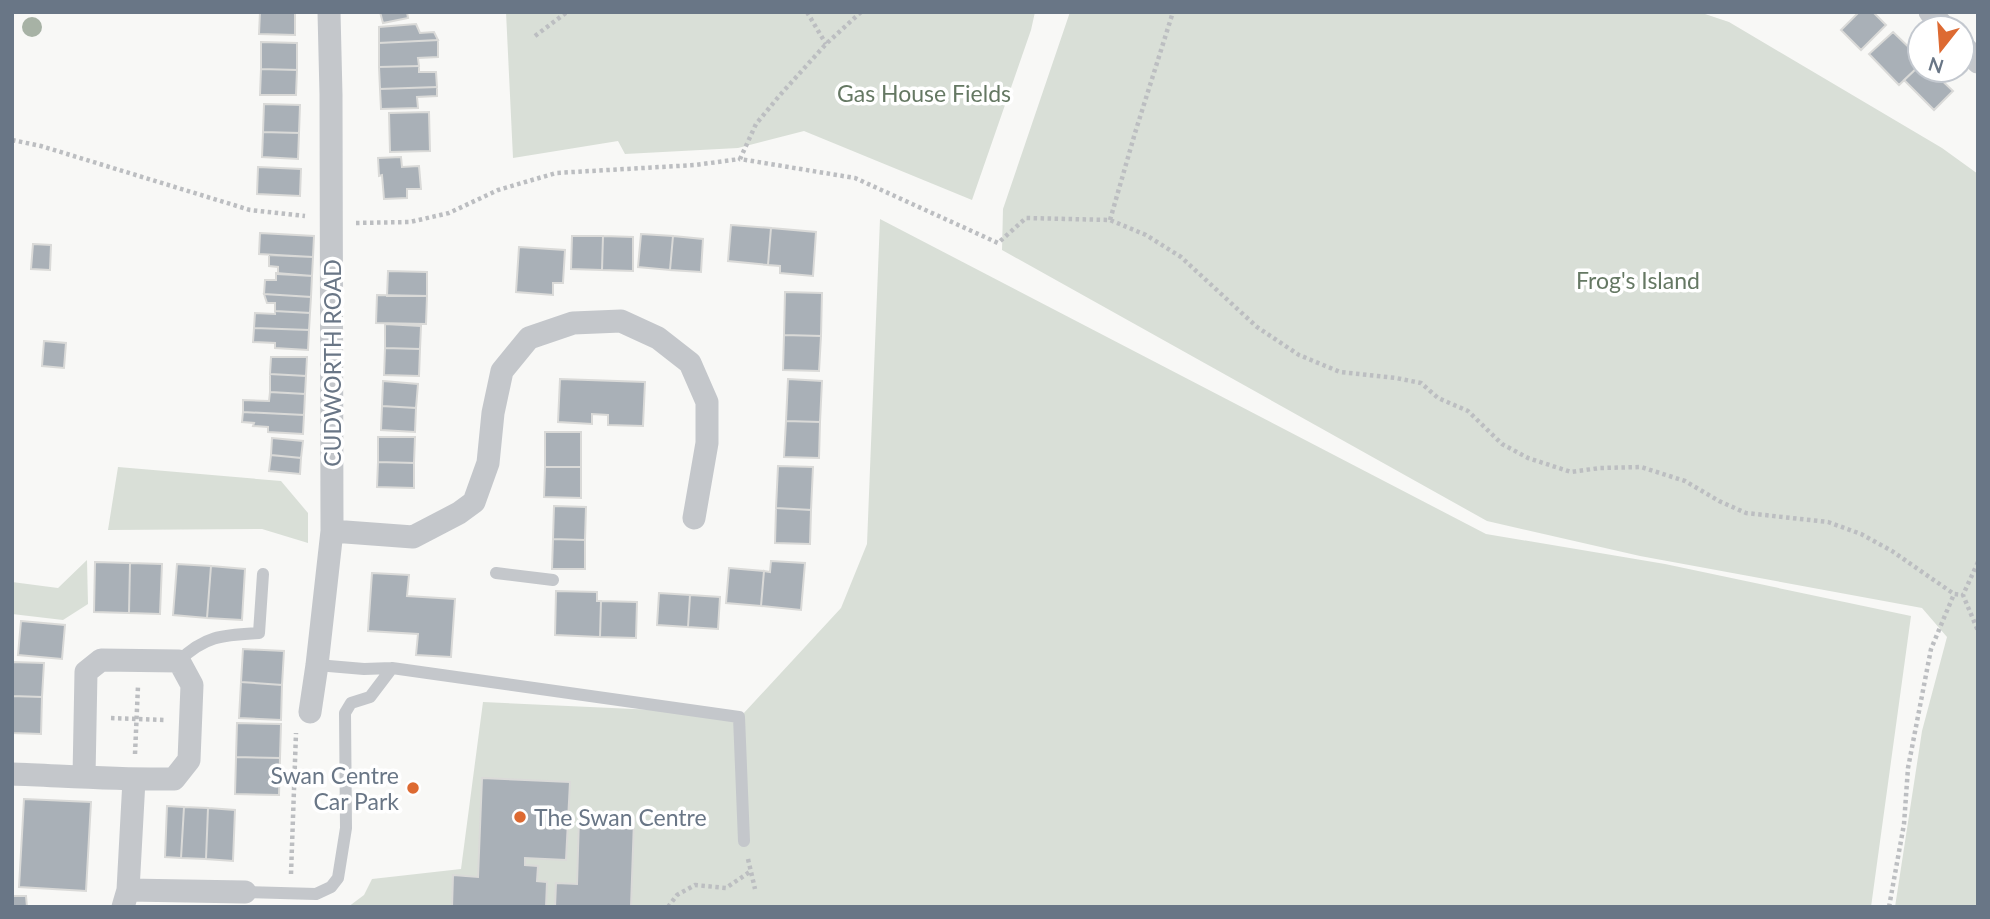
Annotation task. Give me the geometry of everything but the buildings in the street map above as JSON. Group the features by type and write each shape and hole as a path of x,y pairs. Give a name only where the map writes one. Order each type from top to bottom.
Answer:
{"street":[{"name":"CUDWORTH ROAD","path":"310,712 332,531 329,12"},
{"path":"332,531 413,537 474,502 488,463 493,413 502,371 529,338 573,323 585,322 621,321 658,338 691,363 707,402 707,443 694,518"},
{"path":"12,774 134,780 174,779 189,761 191,721 192,685 179,661 101,660 86,672 84,777"},
{"path":"134,780 126,898 245,892"}],"lane":[{"path":"496,573 553,580"},
{"path":"179,661 192,649 223,635 259,633 263,574"},
{"path":"317,665 364,670 392,668 739,718 744,841"},
{"path":"245,892 316,894 331,887 338,878 346,828 345,713 351,703 370,697 392,668"}],"path":[{"path":"535,36 567,12"},
{"path":"807,12 826,44"},
{"path":"740,159 756,124 826,44 860,12"},
{"path":"1110,220 1172,12"},
{"path":"12,139 250,210 359,223 410,222 449,213 498,190 556,173 695,165 740,159 855,178 999,243 1026,218 1110,220 1146,235 1181,257 1257,327 1298,355 1340,372 1421,383 1438,398 1468,411 1502,444 1528,458 1571,472 1641,467 1685,481 1746,513 1828,522 1861,534 1892,551 1954,594 1963,595"},
{"path":"1978,562 1963,595 1978,631"},
{"path":"1889,907 1905,824 1908,768 1931,649 1954,594"},
{"path":"134,780 139,660"},
{"path":"290,892 296,732 310,712"},
{"path":"85,717 191,721"},
{"path":"744,841 755,889"},
{"path":"668,907 677,895 695,885 726,888 751,872"}],"green space":[{"name":"Gas House Fields","path":"506,12 1035,12 972,200 804,131 738,148 625,154 618,141 513,158"},
{"name":"Frog's Island","path":"1070,12 1699,12 1729,22 1942,148 1978,174 1978,907 1895,907 1922,731 1947,637 1922,608 1640,556 1487,521 1002,250 1003,209"},
{"name":"The Swan Centre","path":"880,219 1486,534 1665,564 1911,616 1871,907 348,907 364,895 372,879 461,869 483,702 743,714 841,608 867,544"},
{"path":"118,467 281,481 308,513 308,543 262,529 108,530"},
{"path":"87,560 88,604 63,620 12,614 12,582 58,588"}],"place":[{"name":"Swan Centre Car Park","path":"413,788"},
{"name":"The Swan Centre","path":"520,817"}]}
